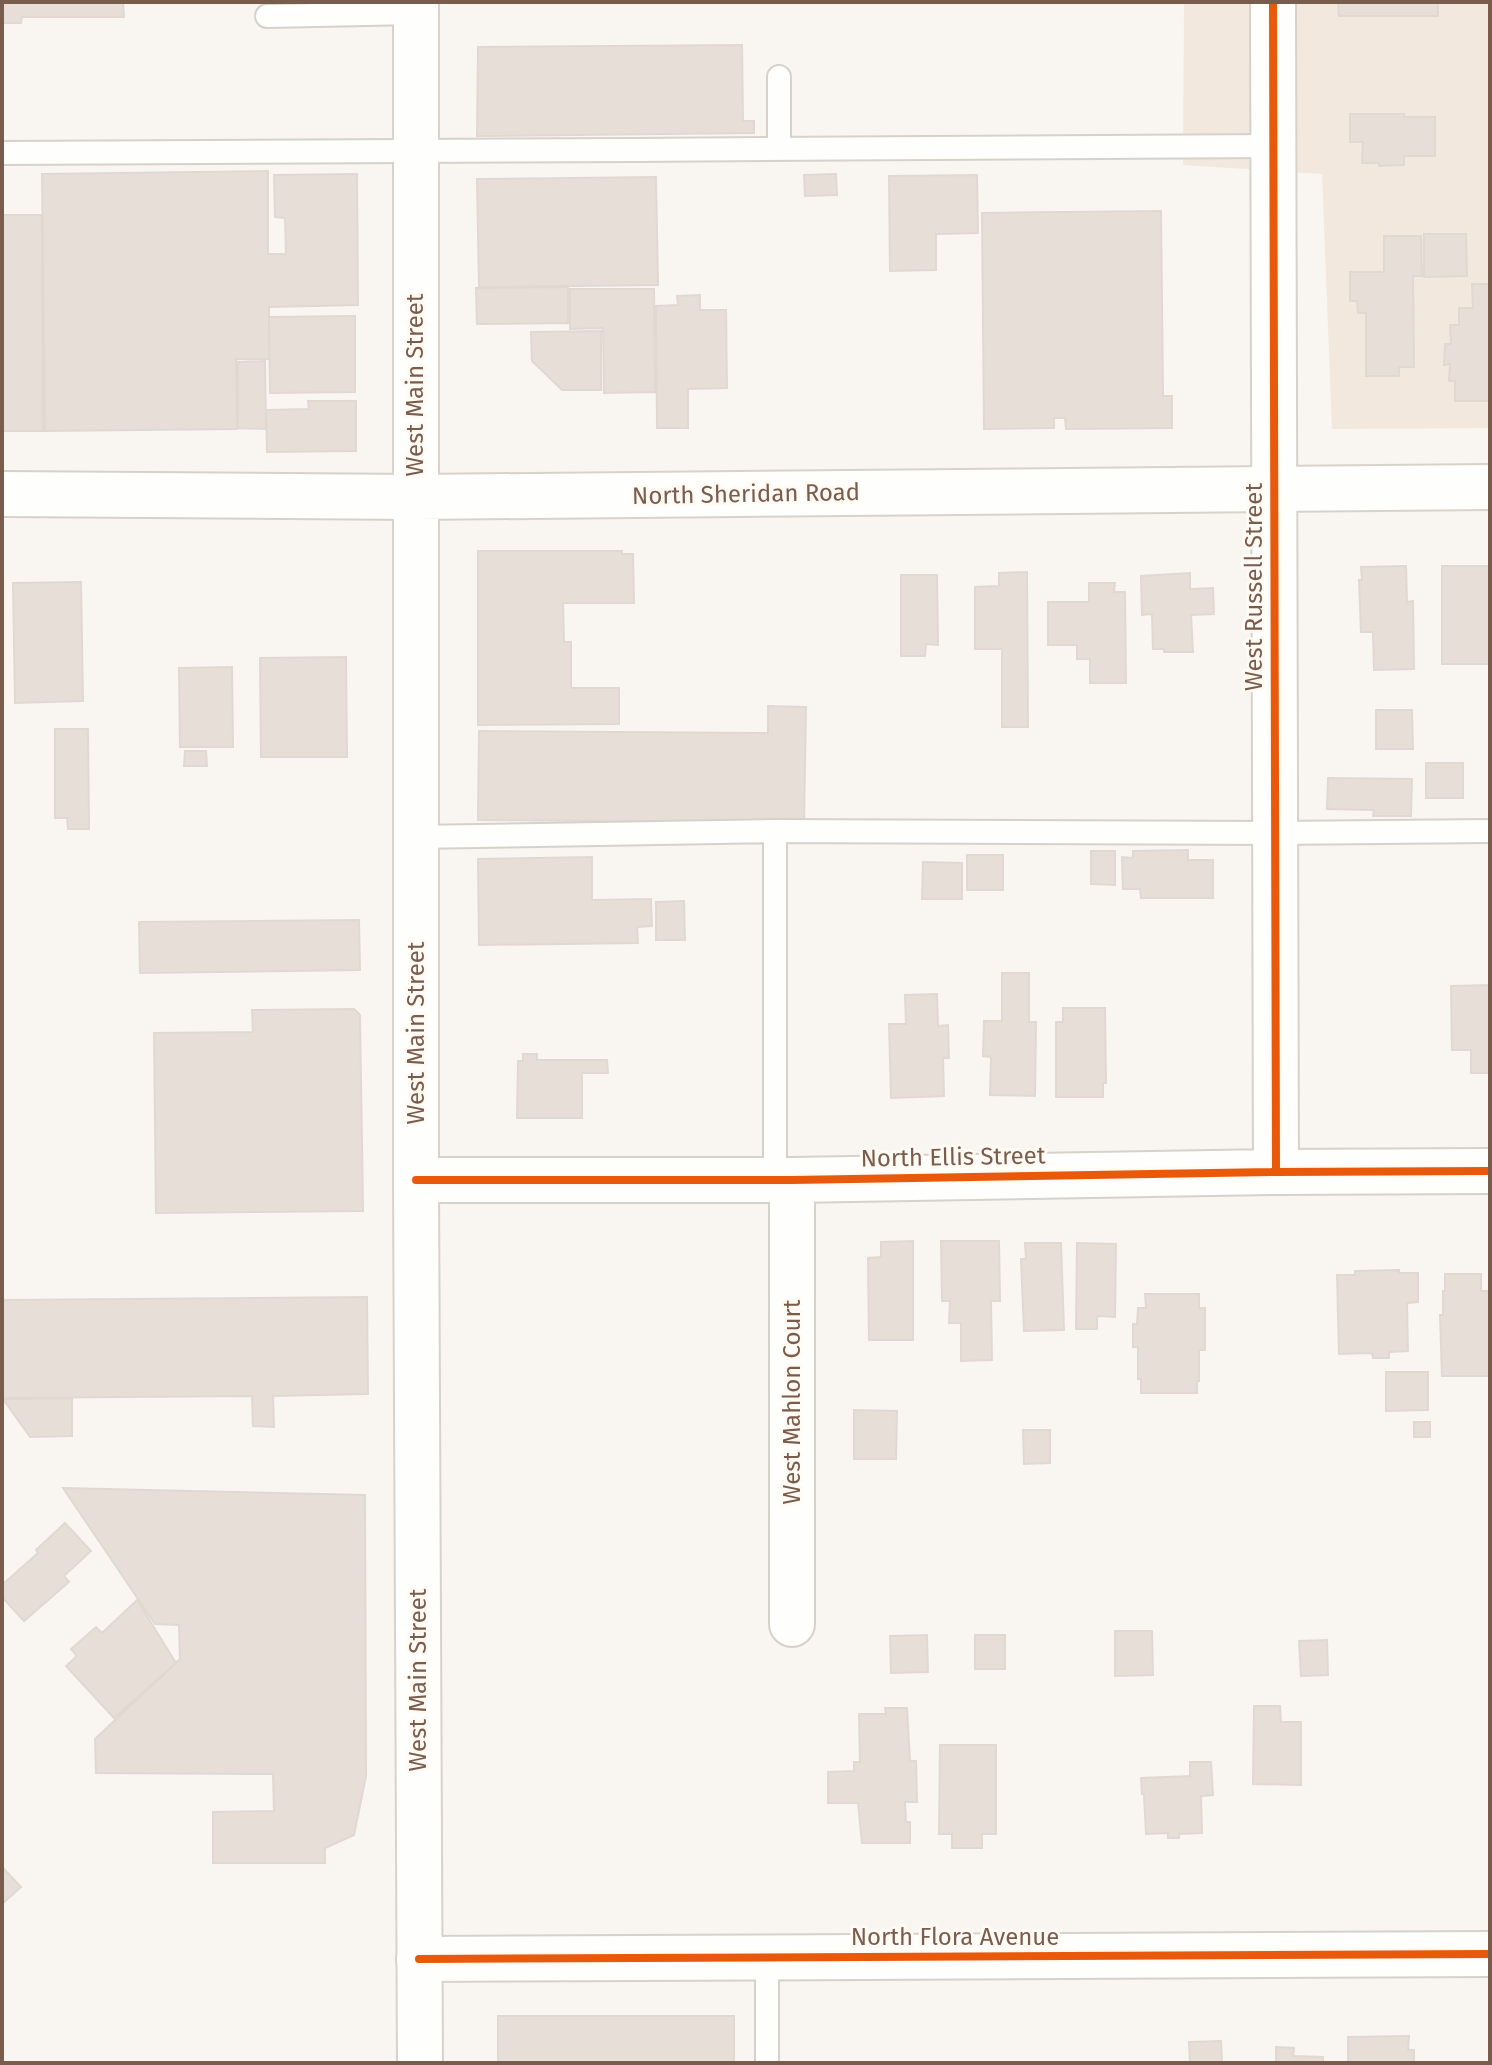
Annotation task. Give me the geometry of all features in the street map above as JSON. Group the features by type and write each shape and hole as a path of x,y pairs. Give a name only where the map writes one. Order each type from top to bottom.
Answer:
{"street":[{"name":"West Russell Street","path":"1273,2 1276,1172"},
{"name":"West Main Street","path":"416,8 420,2063"},
{"name":"North Sheridan Road","path":"2,494 415,497 1490,487"},
{"name":"North Ellis Street","path":"416,1180 784,1180 1490,1171"},
{"name":"West Mahlon Court","path":"784,1180 792,1624"},
{"name":"North Flora Avenue","path":"419,1959 1490,1954"}],"lane":[{"path":"267,16 416,8"},
{"path":"779,77 779,148"},
{"path":"2,153 1273,146"},
{"path":"416,837 775,831 1490,831"},
{"path":"775,831 784,1180"},
{"path":"767,1958 767,2063"}],"shaded area":[{"path":"1184,2 1490,2 1490,428 1332,429 1322,174 1183,165"}],"building":[{"path":"2,2 123,2 124,17 22,17 21,23 2,23"},
{"path":"1338,2 1438,2 1438,16 1339,16"},
{"path":"742,45 743,121 754,121 754,133 477,136 478,47"},
{"path":"1350,114 1435,117 1435,156 1404,156 1404,165 1362,163 1363,142 1350,142"},
{"path":"268,171 268,254 286,254 285,218 275,217 274,175 357,174 358,305 269,307 269,359 236,359 237,429 45,431 42,174"},
{"path":"836,174 837,195 805,196 804,175"},
{"path":"977,175 978,233 936,234 936,270 890,271 889,176"},
{"path":"656,177 658,285 479,287 477,179"},
{"path":"1161,211 1163,396 1172,396 1172,428 1066,429 1065,418 1054,418 1054,428 984,429 982,213"},
{"path":"2,215 42,215 43,431 2,431"},
{"path":"1424,234 1466,234 1467,276 1424,277"},
{"path":"1384,236 1421,236 1422,276 1413,276 1414,367 1399,367 1399,376 1366,376 1366,313 1358,313 1357,301 1350,301 1350,272 1384,272"},
{"path":"1472,284 1490,284 1490,401 1455,401 1455,381 1449,381 1450,364 1444,365 1445,344 1451,344 1450,325 1459,325 1459,308 1473,308"},
{"path":"568,287 568,323 477,324 476,288"},
{"path":"570,289 654,289 655,392 604,393 603,328 570,329"},
{"path":"700,295 700,310 726,310 727,388 688,389 688,428 657,428 656,306 678,305 677,296"},
{"path":"355,316 355,392 270,393 269,317"},
{"path":"601,331 601,390 562,390 532,361 531,332"},
{"path":"265,361 266,429 238,428 238,362"},
{"path":"308,401 356,401 356,451 267,452 266,410 309,409"},
{"path":"478,551 622,551 622,554 633,554 634,603 563,603 564,642 571,642 571,688 619,688 619,724 478,725"},
{"path":"1406,566 1407,602 1413,601 1414,669 1374,670 1373,632 1361,632 1361,567"},
{"path":"1442,566 1490,566 1490,664 1442,664"},
{"path":"1027,572 1028,727 1002,727 1002,649 975,649 975,587 999,586 999,573"},
{"path":"1190,573 1190,589 1213,588 1214,614 1191,615 1193,652 1153,649 1152,614 1142,615 1141,576"},
{"path":"901,575 937,575 938,645 926,644 925,656 901,656"},
{"path":"81,582 83,701 15,703 13,583"},
{"path":"1089,583 1115,583 1114,592 1125,592 1126,683 1090,683 1090,659 1077,659 1077,645 1048,645 1048,602 1089,602"},
{"path":"346,657 347,757 261,757 260,658"},
{"path":"232,667 233,747 180,747 179,668"},
{"path":"768,706 806,707 804,822 478,820 479,731 768,733"},
{"path":"1376,710 1412,710 1413,749 1376,749"},
{"path":"55,729 88,729 89,829 68,829 67,818 55,818"},
{"path":"185,751 206,751 207,766 184,766"},
{"path":"1426,763 1463,763 1463,798 1426,798"},
{"path":"1328,778 1412,779 1411,816 1373,816 1374,810 1327,809"},
{"path":"1188,850 1188,860 1213,860 1213,898 1141,898 1140,889 1123,889 1122,857 1133,858 1133,851"},
{"path":"1091,851 1115,851 1115,885 1091,884"},
{"path":"967,855 1003,855 1003,890 967,890"},
{"path":"592,857 592,900 651,899 652,926 637,927 638,943 479,945 478,859"},
{"path":"923,862 962,863 962,899 922,899"},
{"path":"684,901 685,940 656,940 656,902"},
{"path":"359,920 360,970 140,973 139,922"},
{"path":"1002,973 1029,973 1029,1022 1036,1022 1035,1096 990,1095 991,1057 983,1056 984,1021 1002,1021"},
{"path":"1490,985 1490,1073 1471,1073 1471,1050 1452,1050 1451,986"},
{"path":"937,994 938,1026 948,1025 949,1058 943,1058 944,1096 891,1098 889,1024 906,1024 905,995"},
{"path":"1063,1008 1105,1008 1106,1083 1103,1083 1103,1097 1056,1097 1056,1022 1063,1022"},
{"path":"354,1009 360,1015 363,1211 156,1213 154,1033 253,1032 252,1010"},
{"path":"523,1054 537,1054 537,1060 607,1060 608,1073 582,1073 582,1118 517,1118 518,1061 523,1061"},
{"path":"913,1241 913,1340 869,1340 868,1258 881,1257 881,1242"},
{"path":"941,1241 999,1241 1000,1301 991,1301 992,1360 961,1361 961,1323 949,1323 950,1301 942,1301"},
{"path":"1025,1243 1061,1243 1064,1330 1024,1331 1021,1259 1026,1259"},
{"path":"1077,1243 1116,1244 1115,1317 1097,1316 1097,1329 1076,1329"},
{"path":"1399,1270 1399,1273 1418,1273 1418,1302 1407,1303 1408,1351 1389,1352 1389,1358 1373,1358 1372,1353 1339,1354 1337,1275 1355,1275 1355,1271"},
{"path":"1445,1274 1481,1274 1481,1291 1490,1291 1490,1376 1442,1376 1440,1315 1443,1315"},
{"path":"1145,1294 1199,1294 1199,1308 1205,1308 1205,1350 1199,1350 1197,1393 1141,1393 1138,1347 1133,1347 1133,1324 1137,1324 1138,1308 1146,1308"},
{"path":"367,1297 368,1394 273,1396 274,1427 253,1426 252,1396 2,1398 2,1300"},
{"path":"1386,1372 1428,1372 1428,1410 1386,1411"},
{"path":"72,1398 72,1436 30,1437 3,1399"},
{"path":"854,1410 897,1411 896,1459 854,1459"},
{"path":"1414,1422 1430,1422 1430,1437 1414,1437"},
{"path":"1023,1430 1050,1430 1050,1463 1024,1464"},
{"path":"63,1488 365,1495 366,1776 354,1835 325,1848 325,1863 213,1863 213,1812 274,1811 273,1774 96,1773 95,1739 180,1659 179,1625 155,1624"},
{"path":"65,1523 91,1551 64,1576 69,1582 24,1621 2,1597 2,1585 38,1553 36,1550"},
{"path":"137,1600 176,1663 114,1718 66,1666 77,1656 71,1649 96,1627 102,1633"},
{"path":"1115,1631 1152,1631 1153,1675 1115,1676"},
{"path":"927,1635 928,1672 891,1673 890,1636"},
{"path":"975,1635 1005,1635 1005,1669 975,1669"},
{"path":"1327,1640 1328,1675 1301,1676 1299,1641"},
{"path":"1254,1706 1280,1706 1281,1722 1301,1722 1301,1785 1253,1784"},
{"path":"885,1708 907,1708 910,1761 916,1761 917,1802 905,1802 906,1822 910,1822 910,1843 862,1843 858,1803 828,1803 828,1772 854,1771 854,1762 860,1762 859,1714 886,1714"},
{"path":"940,1745 996,1745 996,1834 982,1834 982,1848 952,1848 952,1834 939,1834"},
{"path":"1190,1762 1211,1762 1213,1795 1201,1796 1202,1833 1179,1834 1179,1838 1168,1838 1168,1833 1146,1834 1141,1778 1190,1776"},
{"path":"2,1867 21,1887 2,1904"},
{"path":"498,2016 734,2016 734,2063 498,2063"},
{"path":"1409,2036 1408,2050 1414,2050 1414,2063 1348,2063 1348,2037"},
{"path":"1221,2041 1222,2063 1190,2063 1189,2042"},
{"path":"1276,2047 1294,2048 1293,2056 1323,2057 1323,2063 1276,2063"}],"cycle path":[{"path":"1273,2 1276,1172"},
{"path":"416,1180 792,1180 1490,1171"},
{"path":"419,1959 1490,1954"}]}
